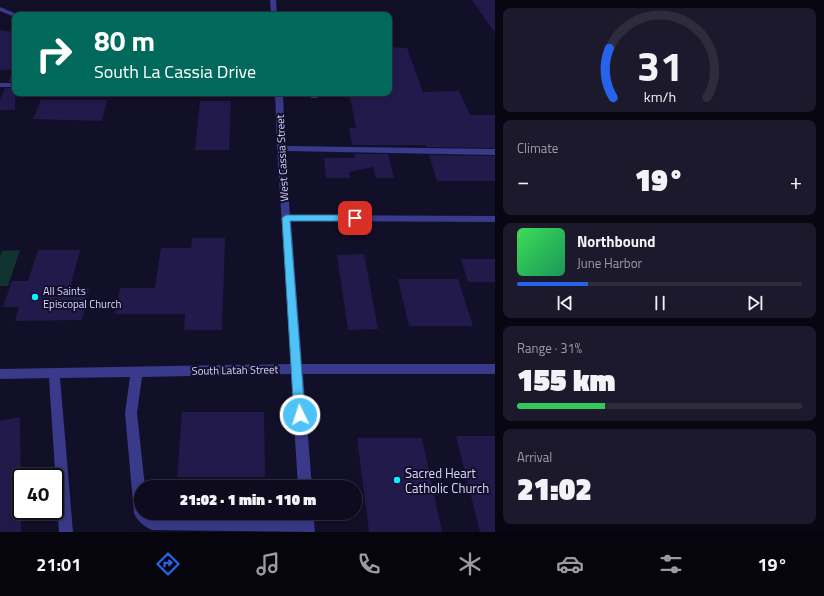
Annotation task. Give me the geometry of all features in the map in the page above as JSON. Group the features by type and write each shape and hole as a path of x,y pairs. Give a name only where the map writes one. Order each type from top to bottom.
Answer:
{"street":[{"path":"273,0 274,12"},
{"path":"0,9 12,14"},
{"path":"0,85 12,85"},
{"name":"West Cassia Street","path":"279,96 281,148 304,480"},
{"path":"281,148 495,152"},
{"path":"286,218 495,219"},
{"name":"South Latah Street","path":"0,374 296,369 495,369"},
{"path":"137,371 131,413 138,480"},
{"path":"54,373 66,532"},
{"path":"151,527 246,528 307,524"}],"green space":[{"path":"20,250 8,286 0,286 0,256 2,251"}],"building":[{"path":"472,0 495,0 495,33"},
{"path":"0,30 12,32 12,70 0,70"},
{"path":"392,47 407,48 423,92 459,91 470,115 495,115 495,148 426,147 426,145 352,145 349,128 356,128 350,96 392,96"},
{"path":"12,74 12,82 8,82"},
{"path":"5,88 12,88 12,96 15,96 15,110 0,110 0,100"},
{"path":"41,100 107,101 102,121 33,119"},
{"path":"200,101 231,101 229,150 195,150"},
{"path":"354,154 388,154 394,178 376,178 373,167 349,172 350,178 326,178 324,158 355,158"},
{"path":"429,155 495,156 495,181 437,181"},
{"path":"192,238 225,238 222,330 184,330 185,314 115,314 120,288 155,288 161,248 191,248"},
{"path":"38,250 80,250 70,288 89,288 82,320 15,321 19,307 3,307 12,281 28,281"},
{"path":"364,254 378,329 348,330 337,255"},
{"path":"461,259 495,259 495,282 468,282"},
{"path":"398,279 458,279 473,326 409,326"},
{"path":"182,412 264,412 265,477 177,477"},
{"path":"20,417 20,468 12,468 12,520 21,520 21,532 0,532 0,421"},
{"path":"456,436 495,436 495,532 480,532"},
{"name":"Sacred Heart Catholic Church","path":"357,438 422,438 442,532 369,532"}],"place":[{"name":"All Saints Episcopal Church","path":"35,297"},
{"name":"Sacred Heart Catholic Church","path":"397,480"}],"route":[{"path":"300,415 286,218 355,218"}]}
